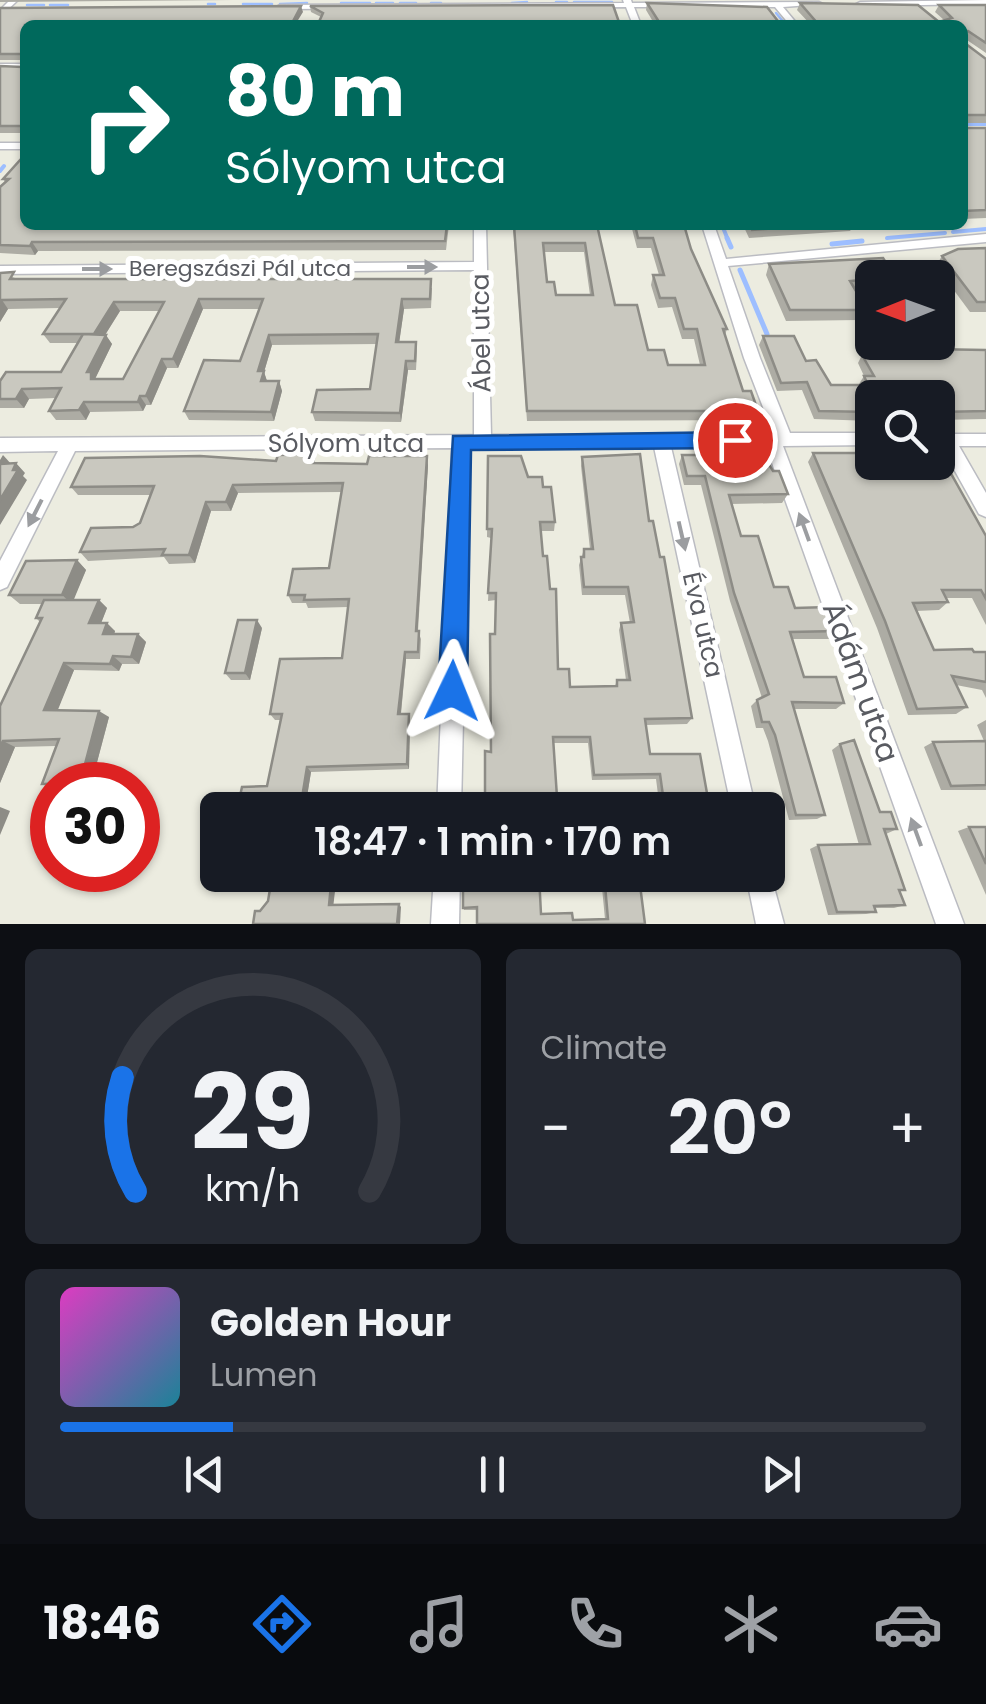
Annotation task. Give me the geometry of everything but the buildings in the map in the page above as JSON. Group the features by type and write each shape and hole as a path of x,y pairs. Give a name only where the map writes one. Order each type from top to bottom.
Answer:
{"street":[{"path":"857,4 985,2"},
{"path":"315,20 319,3"},
{"path":"260,7 319,3 837,4"},
{"path":"777,4 790,20"},
{"path":"916,4 932,17"},
{"path":"5,8 26,8"},
{"path":"0,156 5,146"},
{"name":"Ábel utca","path":"450,792 472,442 480,230"},
{"name":"Ádám utca","path":"710,230 778,440 950,924"},
{"path":"723,263 986,238"},
{"name":"Beregszászi Pál utca","path":"0,270 480,266"},
{"name":"Sólyom utca","path":"0,445 855,440"},
{"path":"955,440 986,440"},
{"name":"Éva utca","path":"661,441 740,792"},
{"path":"0,581 70,444"},
{"path":"955,460 986,509"},
{"path":"445,924 446,892"},
{"path":"763,892 770,924"}],"waterway":[{"path":"512,3 527,2"},
{"path":"556,2 567,2"},
{"path":"574,2 612,2"},
{"path":"280,4 307,3"},
{"path":"341,3 370,3"},
{"path":"376,3 393,3"},
{"path":"400,3 416,3"},
{"path":"431,3 441,3"},
{"path":"208,4 215,4"},
{"path":"243,4 272,4"},
{"path":"27,5 44,5"},
{"path":"50,5 68,5"},
{"path":"776,13 782,20"},
{"path":"968,124 986,124"},
{"path":"0,171 4,166"},
{"path":"953,232 986,229"},
{"path":"724,230 728,240"},
{"path":"887,238 945,233"},
{"path":"727,238 731,247"},
{"path":"832,244 862,241"},
{"path":"740,270 767,334"}],"route":[{"path":"452,691 460,442 735,440"}]}
